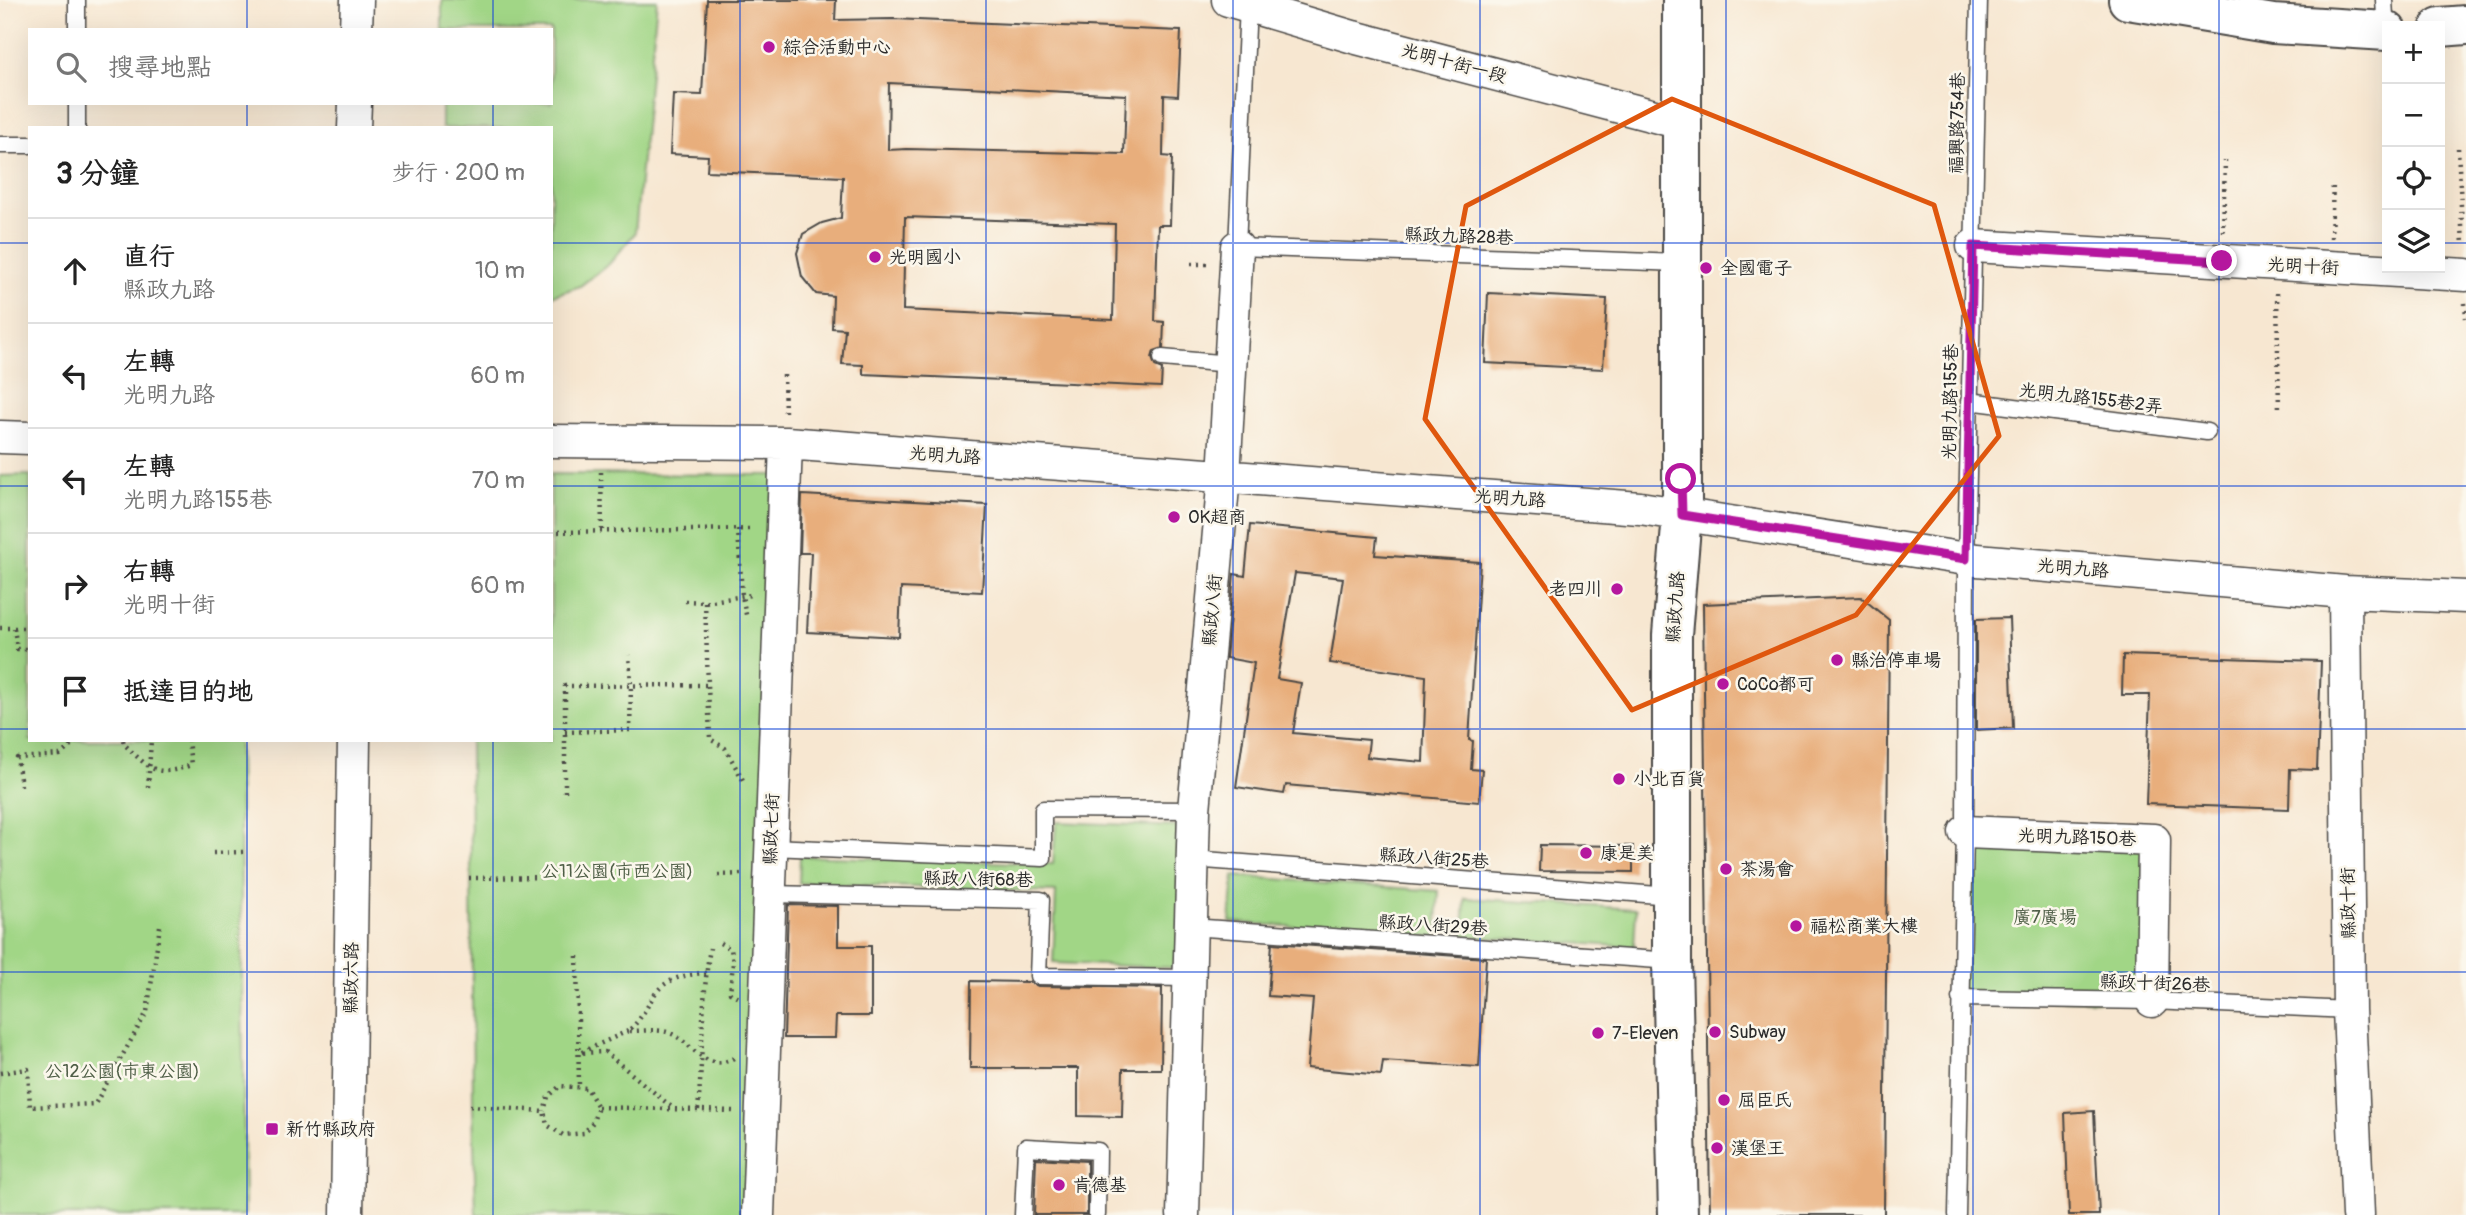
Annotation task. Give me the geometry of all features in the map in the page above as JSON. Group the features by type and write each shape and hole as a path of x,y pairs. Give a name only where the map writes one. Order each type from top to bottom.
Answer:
{"street":[{"path":"356,28 357,0"},
{"name":"縣政九路","path":"1678,1215 1672,961 1672,635 1682,515 1682,0"},
{"path":"2129,0 2274,18 2386,21"},
{"name":"光明十街一段","path":"1238,3 1353,37 1681,123"},
{"path":"2445,27 2466,25"},
{"path":"354,126 355,105"},
{"name":"光明十街","path":"1973,246 2465,275"},
{"name":"縣政八街","path":"1183,1215 1194,810 1224,476 1237,247"},
{"path":"0,437 28,438"},
{"name":"光明九路","path":"553,441 786,443 1640,508 1966,559 2345,592 2466,597"},
{"name":"縣政七街","path":"758,1215 786,443"},
{"name":"縣政十街","path":"2345,592 2349,1010 2358,1215"},
{"name":"縣政六路","path":"347,1215 354,742"},
{"name":"光明九路150巷","path":"1965,832 2154,840 2152,1001"}],"lane":[{"path":"77,0 77,28"},
{"name":"福興路754巷","path":"1973,246 1979,0"},
{"name":"縣政八街","path":"1237,247 1238,3"},
{"path":"77,105 77,126"},
{"path":"0,145 28,145"},
{"name":"光明九路155巷","path":"1966,559 1973,246"},
{"name":"縣政九路28巷","path":"1237,247 1680,263"},
{"path":"1162,358 1230,364"},
{"name":"光明九路155巷2弄","path":"1969,401 2207,432"},
{"path":"1956,1215 1965,832 1966,559"},
{"name":"縣政八街68巷","path":"770,847 1043,858 1043,810 1194,810"},
{"name":"縣政八街25巷","path":"1192,859 1673,896"},
{"name":"縣政八街68巷","path":"770,894 1041,900 1038,976 1189,978"},
{"name":"縣政八街29巷","path":"1191,927 1672,961"},
{"name":"縣政十街26巷","path":"1960,998 2152,1001 2349,1010"},
{"path":"1023,1215 1026,1147 1098,1151 1097,1215"}],"path":[{"path":"2458,148 2465,275"},
{"path":"2222,261 2225,161"},
{"path":"2329,267 2333,183"},
{"path":"2277,264 2280,411"},
{"path":"784,375 786,443"},
{"path":"600,441 602,531"},
{"path":"738,529 742,596 748,622"},
{"path":"553,531 756,529"},
{"path":"685,601 705,602 780,590"},
{"path":"705,602 710,739 725,747 747,787"},
{"path":"0,628 28,628"},
{"path":"15,628 17,649 28,649"},
{"path":"565,732 630,730 629,655"},
{"path":"565,792 565,686 708,685"},
{"path":"20,786 17,758 60,755 76,742"},
{"path":"124,742 148,767 171,772 191,765 188,742"},
{"path":"148,787 151,742"},
{"path":"213,853 244,852"},
{"path":"469,878 556,877"},
{"path":"0,1073 28,1069 30,1108 95,1104 147,1012 160,926"},
{"path":"698,1110 706,972 710,948"},
{"path":"577,956 579,1087"},
{"path":"580,1053 628,1031 640,1021 656,991 671,981 688,974 706,972"},
{"path":"628,1031 668,1032 702,1058"},
{"path":"580,1053 605,1052 674,1109"},
{"path":"560,1086 587,1088 598,1107 593,1122 584,1133 563,1135 547,1125 544,1111 548,1097 560,1086"},
{"path":"470,1106 544,1111"},
{"path":"598,1107 762,1112"}],"highlighted area":[{"path":"1672,99 1934,205 1999,436 1856,615 1632,710 1425,419 1466,206"}],"green space":[{"path":"442,0 657,0 635,233 610,263 580,286 553,295 553,126 442,126 442,105 553,105 553,28 442,28"},
{"name":"公11公園(市西公園)","path":"553,474 776,475 750,1215 476,1215 470,742 553,742"},
{"name":"公12公園(市東公園)","path":"28,475 28,742 239,742 245,1215 0,1215 0,476"},
{"path":"1056,822 1183,827 1178,968 1053,963 1056,892 799,883 800,856 1053,864"},
{"name":"廣7廣場","path":"1965,832 2154,840 2152,1001 1960,998"},
{"path":"1234,876 1439,891 1436,937 1230,922"},
{"path":"1465,898 1636,909 1634,947 1463,936"}],"building":[{"path":"707,0 836,0 835,20 893,19 1181,31 1178,96 1164,95 1163,156 1172,157 1170,225 1158,225 1155,321 1164,322 1163,348 1154,351 1152,358 1155,366 1162,369 1161,387 863,374 863,365 842,364 845,329 832,328 833,296 816,294 802,277 797,253 803,234 822,223 841,218 843,177 707,171 708,156 670,154 673,94 702,95","holes":["889,83 1126,95 1124,154 888,150","905,217 1115,224 1113,320 903,310"]},
{"path":"1488,293 1607,299 1603,369 1485,363"},
{"path":"802,495 987,505 982,592 901,588 899,637 807,632 811,553 800,553"},
{"path":"1250,525 1377,537 1375,555 1480,562 1469,740 1473,741 1471,769 1482,770 1479,802 1286,785 1284,794 1236,787 1254,663 1226,658 1234,574 1245,576","holes":["1295,573 1343,578 1330,663 1426,676 1423,762 1367,757 1369,740 1293,733 1301,683 1277,679"]},
{"name":"福松商業大樓","path":"1861,597 1889,620 1884,1215 1710,1215 1703,604"},
{"path":"2009,618 2013,728 1976,730 1976,619"},
{"path":"2123,655 2321,661 2317,770 2290,769 2289,809 2146,804 2150,695 2122,695"},
{"name":"康是美","path":"1540,845 1633,846 1633,872 1539,871"},
{"path":"788,905 838,906 838,946 871,946 871,1016 836,1016 835,1038 784,1038"},
{"path":"1272,943 1486,958 1479,1067 1383,1061 1381,1075 1307,1068 1313,999 1268,996"},
{"path":"971,981 1029,982 1038,986 1162,988 1161,1069 1123,1069 1122,1117 1078,1116 1078,1068 970,1068"},
{"path":"2094,1111 2099,1215 2069,1215 2065,1113"},
{"name":"肯德基","path":"1036,1158 1087,1161 1087,1215 1034,1215"}],"place":[{"name":"綜合活動中心","path":"769,47"},
{"name":"光明國小","path":"875,257"},
{"name":"全國電子","path":"1706,268"},
{"name":"OK超商","path":"1174,517"},
{"name":"老四川","path":"1617,589"},
{"name":"縣治停車場","path":"1837,660"},
{"name":"CoCo都可","path":"1723,684"},
{"name":"小北百貨","path":"1619,779"},
{"name":"康是美","path":"1586,853"},
{"name":"茶湯會","path":"1726,869"},
{"name":"福松商業大樓","path":"1796,926"},
{"name":"Subway","path":"1715,1032"},
{"name":"7-Eleven","path":"1598,1033"},
{"name":"屈臣氏","path":"1724,1100"},
{"name":"新竹縣政府","path":"272,1129"},
{"name":"漢堡王","path":"1717,1148"},
{"name":"肯德基","path":"1059,1185"}],"route":[{"path":"1681,479 1682,515 1966,559 1973,246 2222,261"}]}
